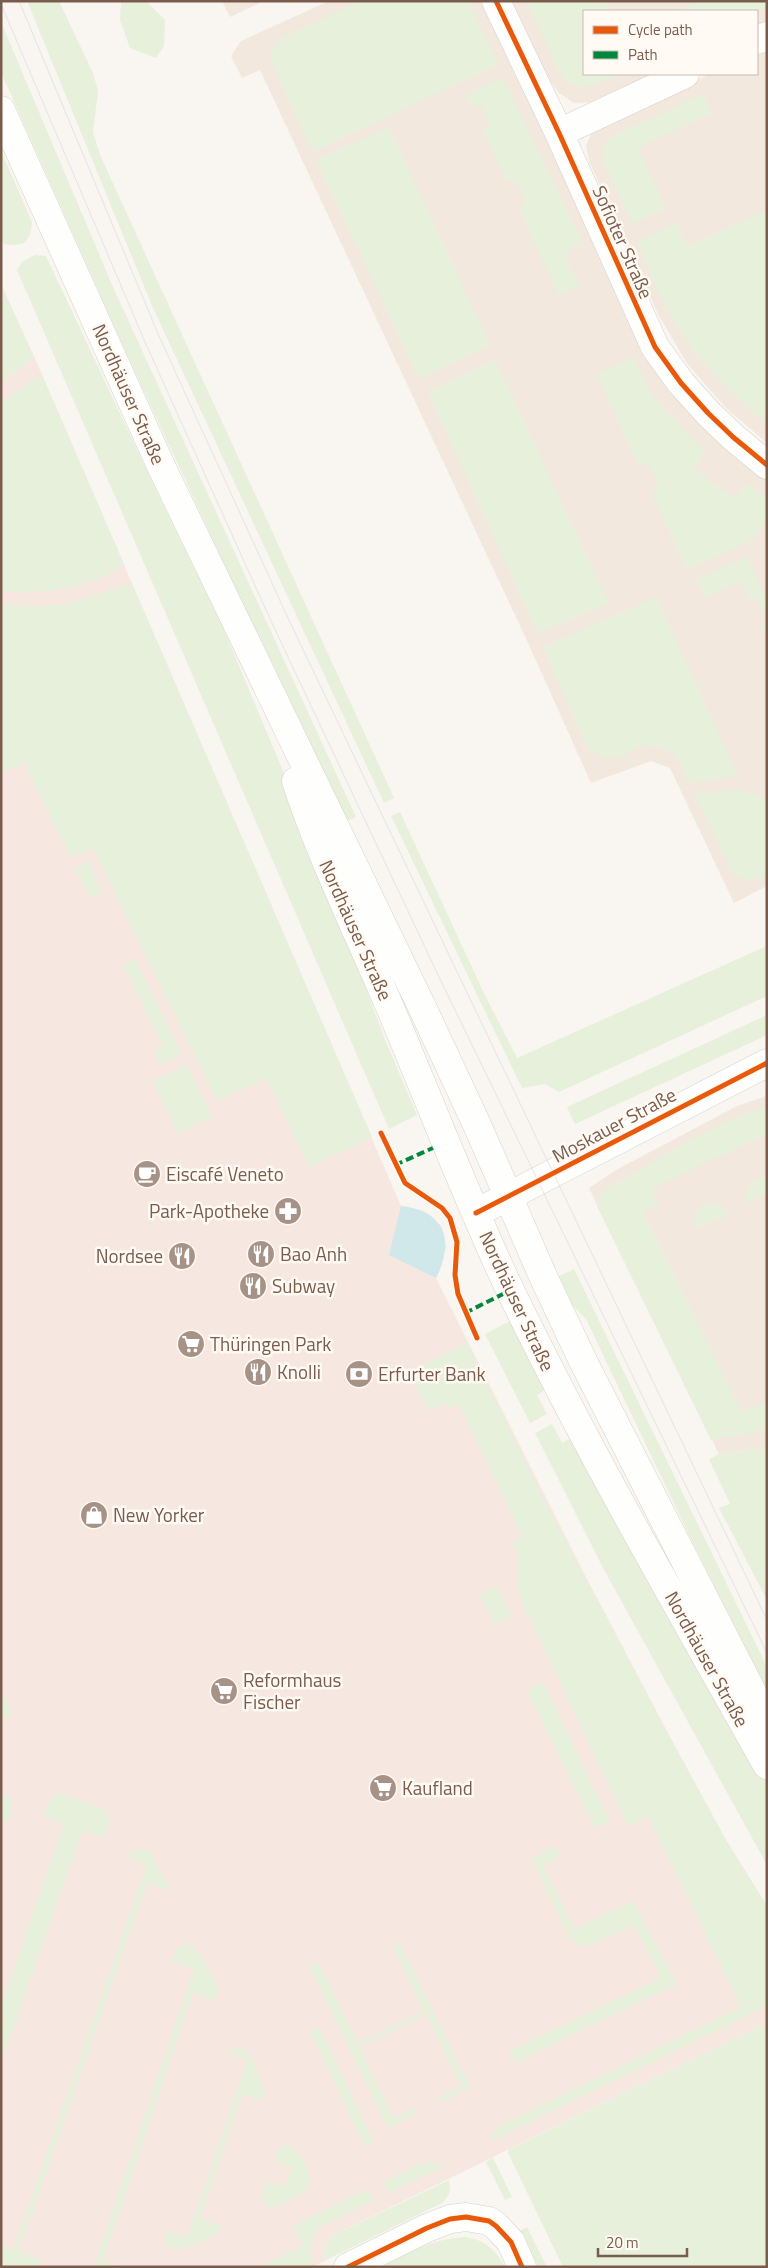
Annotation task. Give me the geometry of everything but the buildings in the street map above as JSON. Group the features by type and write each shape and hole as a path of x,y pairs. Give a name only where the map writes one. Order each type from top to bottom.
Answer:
{"main road":[{"name":"Sofioter Straße","path":"496,1 559,133 655,347 681,383 708,413 767,465"},
{"path":"559,133 683,75"},
{"name":"Nordhäuser Straße","path":"1,110 161,466 423,1009 583,1361 767,1720"},
{"name":"Nordhäuser Straße","path":"261,675 312,829 399,1029 444,1143 510,1290 585,1440 767,1765"},
{"name":"Moskauer Straße","path":"476,1213 767,1063"},
{"path":"348,2267 450,2219 466,2217 479,2219 496,2226 511,2242 522,2267"}],"shaded area":[{"path":"222,1 264,1 230,17"},
{"path":"329,1 483,1 628,314 767,475 767,886 734,903 670,768 651,761 591,783 529,645 260,70 242,78 231,56 241,41"},
{"path":"510,1 767,1 767,21 758,26 758,10 583,10 583,75 650,75 590,102 574,103 559,93 548,78"},
{"path":"767,47 767,443 727,409 688,365 659,316 589,161 586,146 591,134 602,124 708,75 758,75 758,52"},
{"path":"33,354 401,1206 424,1211 441,1226 446,1246 436,1278 586,1577 671,1739 726,1840 767,1906 767,2023 330,2237 324,2248 326,2260 313,2267 1,2267 1,382 31,360"},
{"path":"767,1096 767,1447 719,1454 589,1188 616,1170 737,1106"}],"green space":[{"path":"27,1 59,1 93,73 98,91 93,132 100,155 394,798 384,803 153,308"},
{"path":"121,1 146,1 165,20 164,46 156,58 130,48 120,20"},
{"path":"361,1 469,1 498,65 312,152 272,62 272,51 282,38"},
{"path":"527,1 605,1 610,10 583,10 583,75 619,75 584,88 567,82 558,70"},
{"path":"699,1 767,1 767,8 758,12 758,10 680,10"},
{"path":"1,22 113,287 356,817 344,822 124,348 1,72"},
{"path":"503,77 583,243 571,249 567,261 580,286 559,296 520,211 525,200 517,183 505,179 484,134 489,122 482,106 470,104 465,95"},
{"path":"704,94 712,113 638,148 666,209 632,224 603,161 602,148 609,138"},
{"path":"389,127 490,345 419,379 316,160"},
{"path":"1,151 32,222 28,239 17,245 4,244 1,237"},
{"path":"767,210 767,423 724,385 686,341 662,300 637,241 676,223 688,246"},
{"path":"35,255 46,256 224,630 293,795 384,1037 417,1115 389,1129 17,270 22,262"},
{"path":"1,284 33,354 31,360 1,382"},
{"path":"633,358 657,402 705,451 694,469 736,499 746,483 767,499 767,520 755,539 687,570 653,496 658,485 650,466 637,462 596,374"},
{"path":"495,360 609,603 538,634 428,392"},
{"path":"39,376 43,377 124,564 97,580 81,585 49,591 1,591 1,403"},
{"path":"747,557 767,599 767,637 762,626 766,617 759,600 749,598 741,582 705,597 696,579"},
{"path":"126,585 133,586 372,1137 309,1167 266,1078 217,1101 93,848 71,858 24,763 1,773 1,604 41,606 66,604"},
{"path":"656,597 738,776 688,783 682,765 673,753 658,747 642,745 621,758 602,757 587,747 543,647"},
{"path":"737,790 767,799 767,876 763,878 750,879 733,875 695,794"},
{"path":"400,812 483,991 517,1058 767,946 767,996 559,1092 545,1084 522,1088 391,816"},
{"path":"88,861 103,892 90,897 75,868"},
{"path":"135,959 182,1054 160,1065 154,1052 163,1047 123,965"},
{"path":"767,1015 767,1035 575,1124 567,1107"},
{"path":"187,1065 212,1117 178,1133 153,1081"},
{"path":"767,1106 767,1134 652,1188 659,1204 643,1212 742,1412 767,1402 767,1430 711,1440 596,1204 600,1193 661,1157 702,1134"},
{"path":"767,1177 767,1194 747,1204 747,1189 757,1179"},
{"path":"710,1203 722,1205 729,1214 695,1229 694,1220 696,1213"},
{"path":"574,1269 767,1667 767,1691 690,1537 586,1319 571,1304 559,1276"},
{"path":"514,1319 549,1388 537,1395 547,1414 530,1423 485,1334"},
{"path":"467,1343 546,1504 671,1739 726,1840 767,1906 767,2006 493,2140 488,2140 499,2126 741,2007 648,1816 628,1826 518,1594 518,1554 512,1542 522,1536 459,1404 448,1408 445,1403 428,1411 409,1372"},
{"path":"552,1424 562,1443 574,1437 767,1783 767,1865 603,1568 535,1433"},
{"path":"767,1447 767,1600 719,1508 730,1504 709,1459 719,1454"},
{"path":"497,1586 512,1616 494,1624 480,1594"},
{"path":"543,1682 610,1821 594,1828 527,1690"},
{"path":"1,1691 13,1715 1,1720"},
{"path":"1,1793 12,1801 8,1823 1,1821"},
{"path":"55,1794 62,1794 103,1809 108,1813 109,1819 104,1838 82,1831 1,2064 1,2006 64,1824 43,1816 51,1798"},
{"path":"556,1846 561,1855 543,1865 574,1929 633,1901 677,1984 515,2063 509,2051 661,1978 634,1925 589,1946 581,1946 571,1940 531,1859"},
{"path":"141,1849 148,1851 152,1855 168,1885 167,1890 147,1883 19,2251 40,2259 37,2267 5,2267 1,2265 1,2245 14,2249 147,1864 126,1856 129,1852"},
{"path":"188,1943 196,1950 210,1971 218,1990 218,1995 216,2000 193,1993 103,2261 120,2267 94,2267 194,1969 171,1961 177,1948"},
{"path":"400,1943 470,2087 441,2102 438,2097 461,2086 426,2014 359,2047 394,2118 415,2108 418,2113 388,2128 309,1966 318,1962 358,2043 424,2011 393,1946"},
{"path":"767,2023 767,2267 563,2267 508,2150"},
{"path":"319,2027 374,2142 365,2146 310,2032"},
{"path":"235,2048 243,2049 250,2054 265,2090 264,2100 242,2094 200,2219 221,2226 219,2232 193,2246 179,2249 172,2248 166,2245 165,2237 167,2230 188,2237 247,2060 227,2053"},
{"path":"286,2145 301,2155 309,2175 309,2187 300,2195 288,2201 275,2206 264,2206 261,2199 267,2181 285,2187 292,2167 274,2161 278,2149"},
{"path":"493,2158 512,2197 505,2200 486,2162"},
{"path":"431,2162 442,2167 389,2193 383,2182 421,2163"},
{"path":"449,2180 449,2192 442,2203 326,2260 324,2248 330,2237"},
{"path":"368,2189 373,2200 320,2227 316,2231 310,2251 314,2266 260,2267 304,2245 292,2226"},
{"path":"527,2227 547,2267 538,2267 520,2231"},
{"path":"464,2237 477,2240 488,2246 505,2267 383,2267 402,2256 432,2243"}],"water":[{"path":"401,1206 428,1214 442,1230 445,1240 445,1251 436,1278 389,1255"}],"tram line":[{"path":"19,1 159,336 287,616 767,1620"},
{"path":"1,4 145,342 271,621 440,979 767,1653"}],"marked path":[{"path":"395,1165 433,1148"},
{"path":"465,1313 503,1294"}],"cycle path":[{"path":"496,1 559,133 655,347 681,383 708,413 767,465"},
{"path":"476,1213 767,1063"},
{"path":"381,1133 405,1183 442,1208 450,1218 457,1242 455,1275 458,1294 477,1338"},
{"path":"348,2267 427,2228 450,2219 466,2217 489,2221 496,2226 511,2242 522,2267"}],"place":[{"name":"Eiscafé Veneto","path":"147,1174"},
{"name":"Park-Apotheke","path":"288,1211"},
{"name":"Bao Anh","path":"261,1254"},
{"name":"Nordsee","path":"182,1256"},
{"name":"Subway","path":"253,1286"},
{"name":"Thüringen Park","path":"191,1344"},
{"name":"Knolli","path":"258,1372"},
{"name":"Erfurter Bank","path":"359,1374"},
{"name":"New Yorker","path":"94,1515"},
{"name":"Reformhaus Fischer","path":"224,1691"},
{"name":"Kaufland","path":"383,1788"}]}
